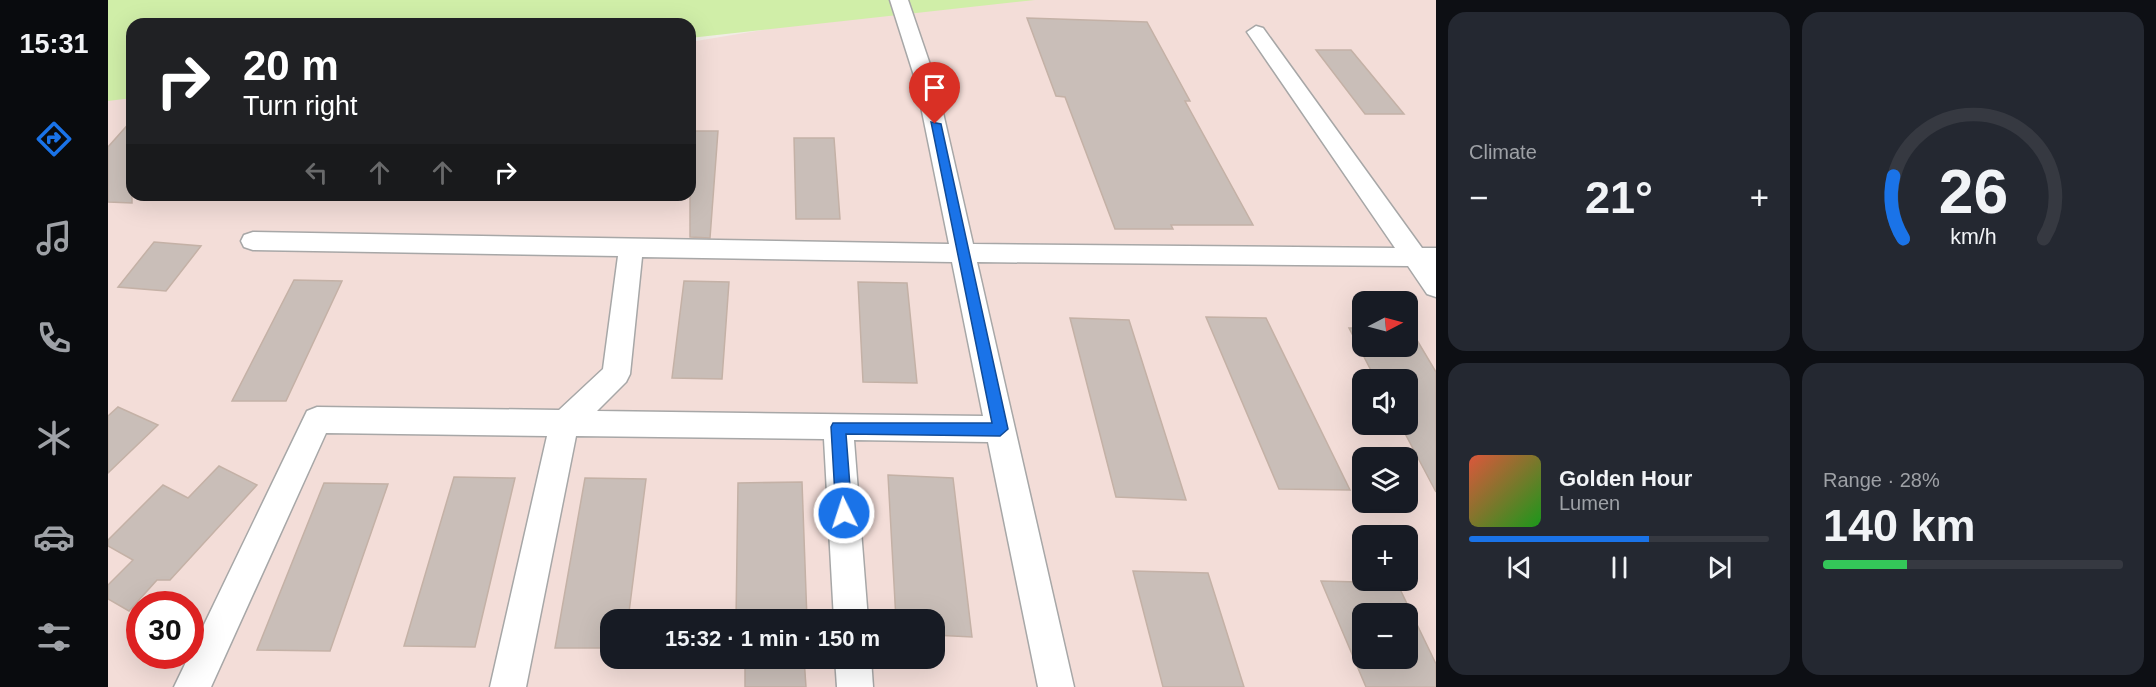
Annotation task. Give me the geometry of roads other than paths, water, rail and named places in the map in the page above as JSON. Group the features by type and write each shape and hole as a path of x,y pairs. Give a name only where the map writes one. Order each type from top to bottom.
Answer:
{"street":[{"path":"899,0 926,81 1056,687"},
{"path":"1256,32 1426,257 1436,287"},
{"path":"253,240 963,253 1426,257"},
{"path":"508,687 564,424 616,374 631,248"},
{"path":"192,687 317,420 1000,429"},
{"path":"838,427 849,609"},
{"path":"854,669 855,687"}]}
